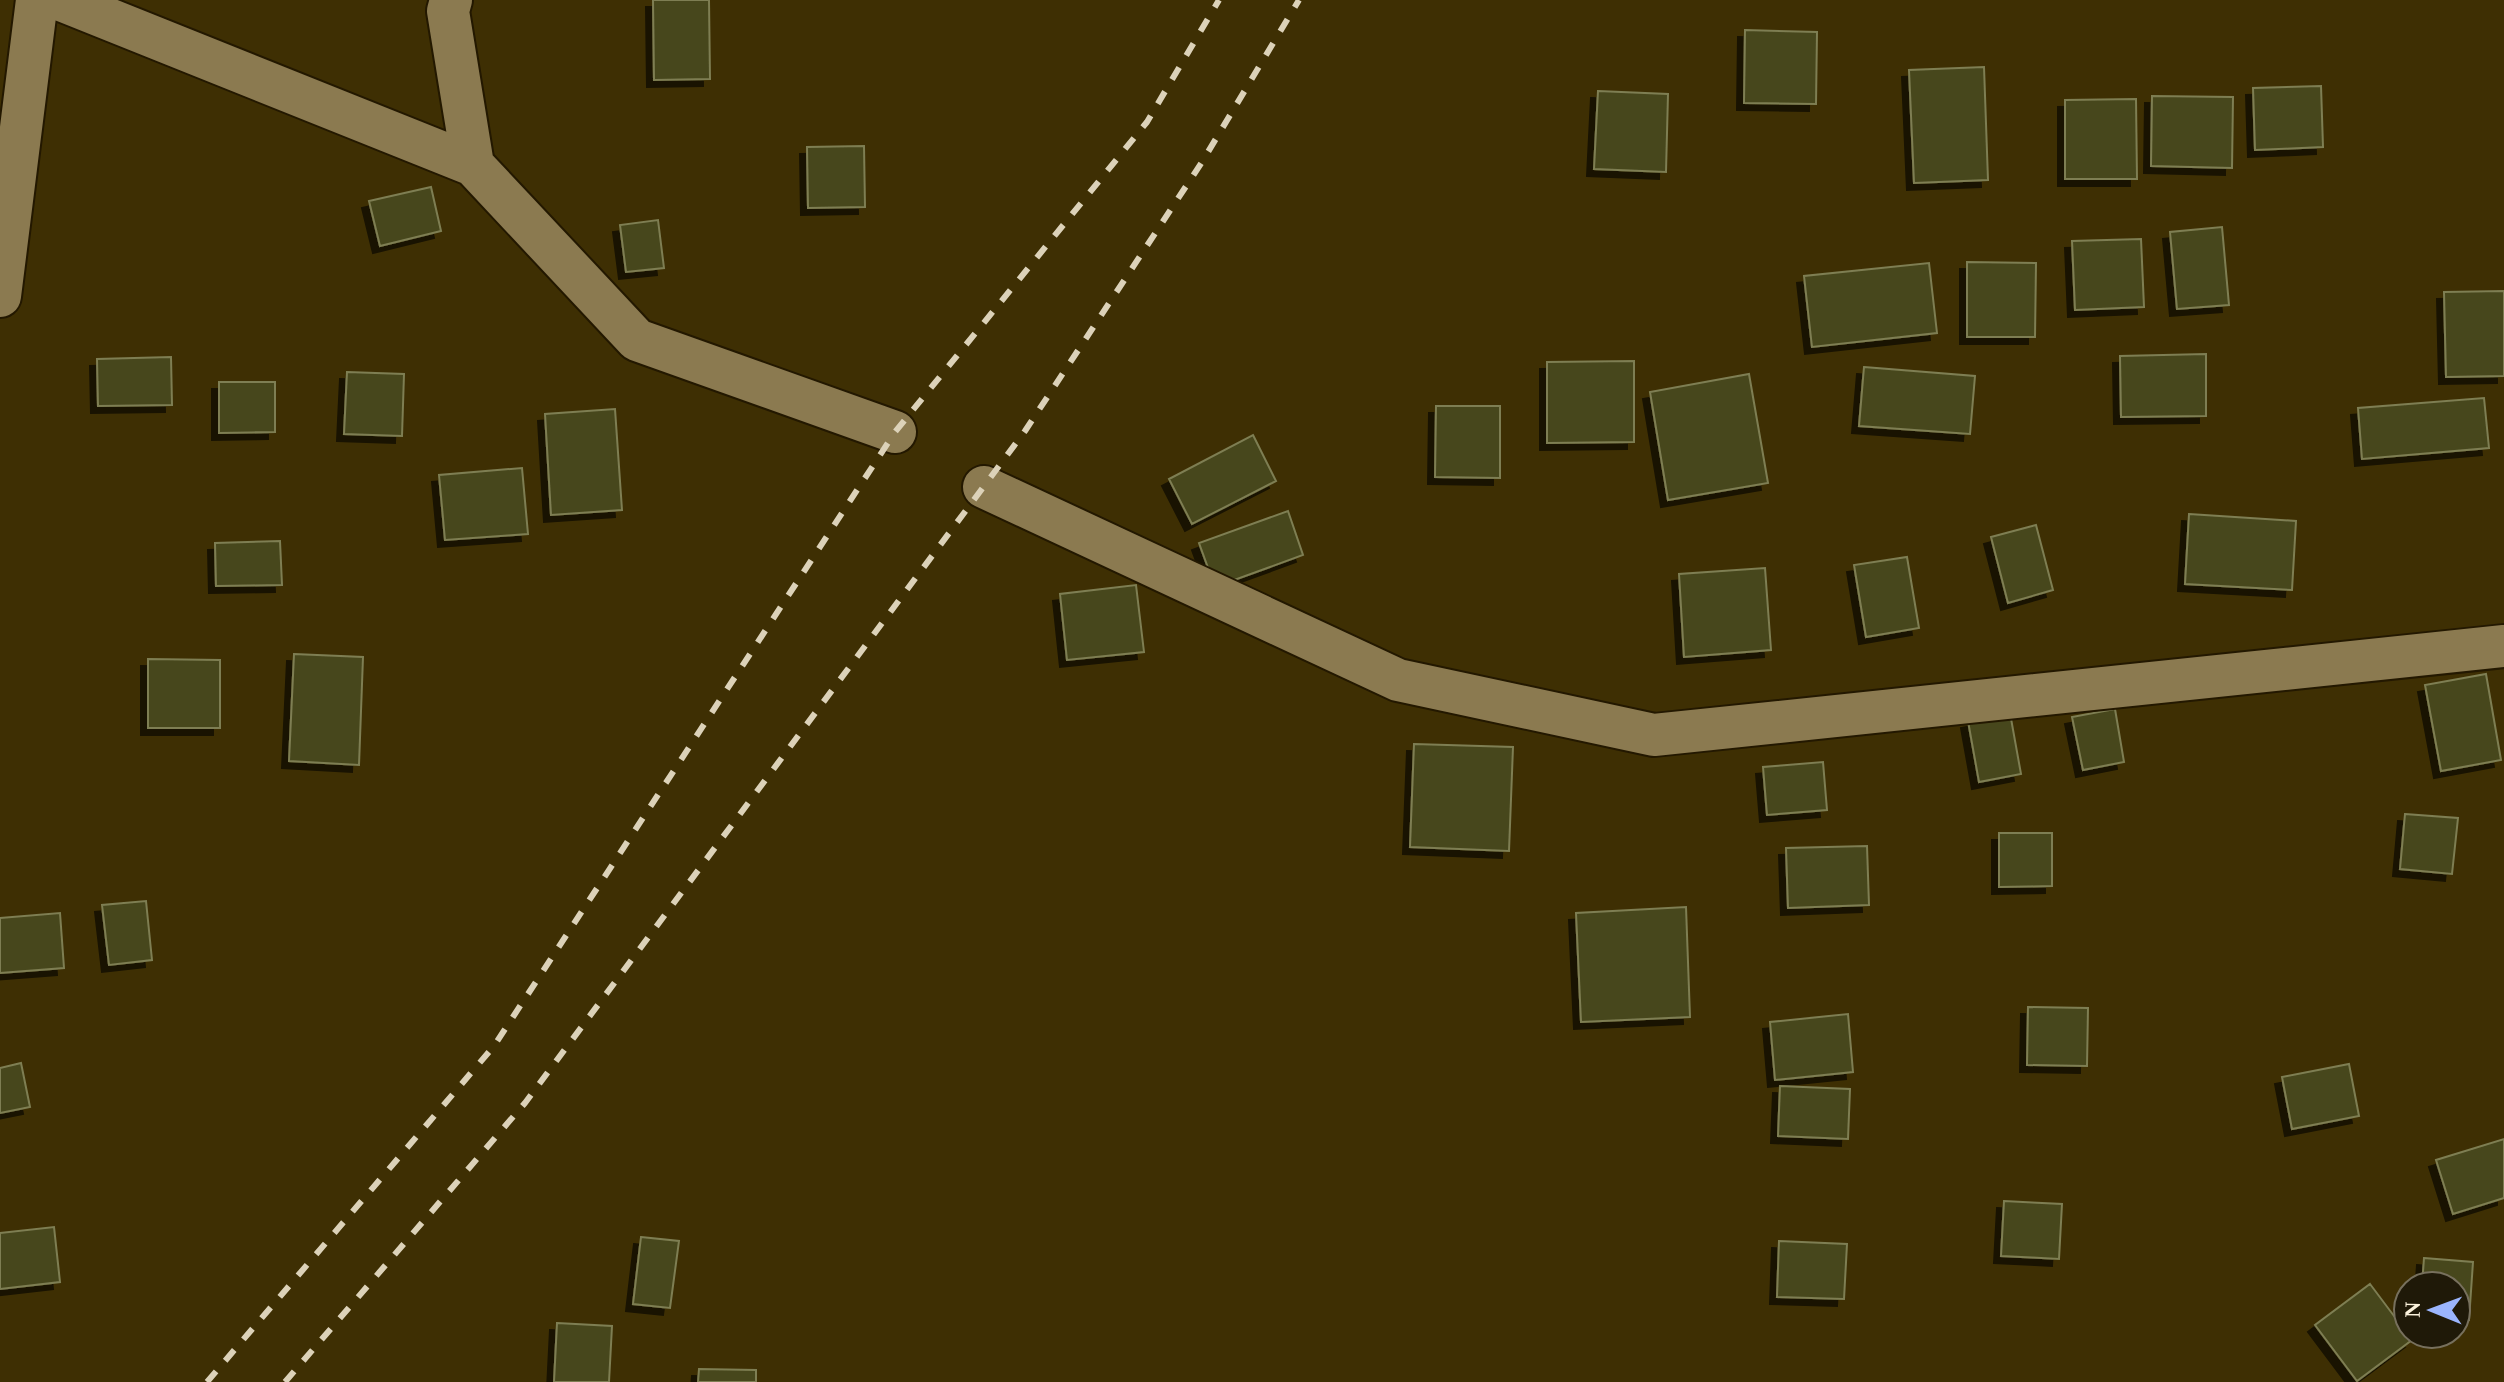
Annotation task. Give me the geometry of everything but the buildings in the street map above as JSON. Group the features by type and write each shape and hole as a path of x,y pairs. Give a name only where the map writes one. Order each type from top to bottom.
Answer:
{"street":[{"path":"0,296 37,0"},
{"path":"61,0 473,165 637,340 895,432"},
{"path":"451,0 448,11 473,165"},
{"path":"984,487 1398,680 1654,735 2504,646"}],"railway":[{"path":"207,1382 494,1046 895,432 1147,122 1219,0"},
{"path":"285,1382 525,1103 1025,431 1202,162 1299,0"}]}
